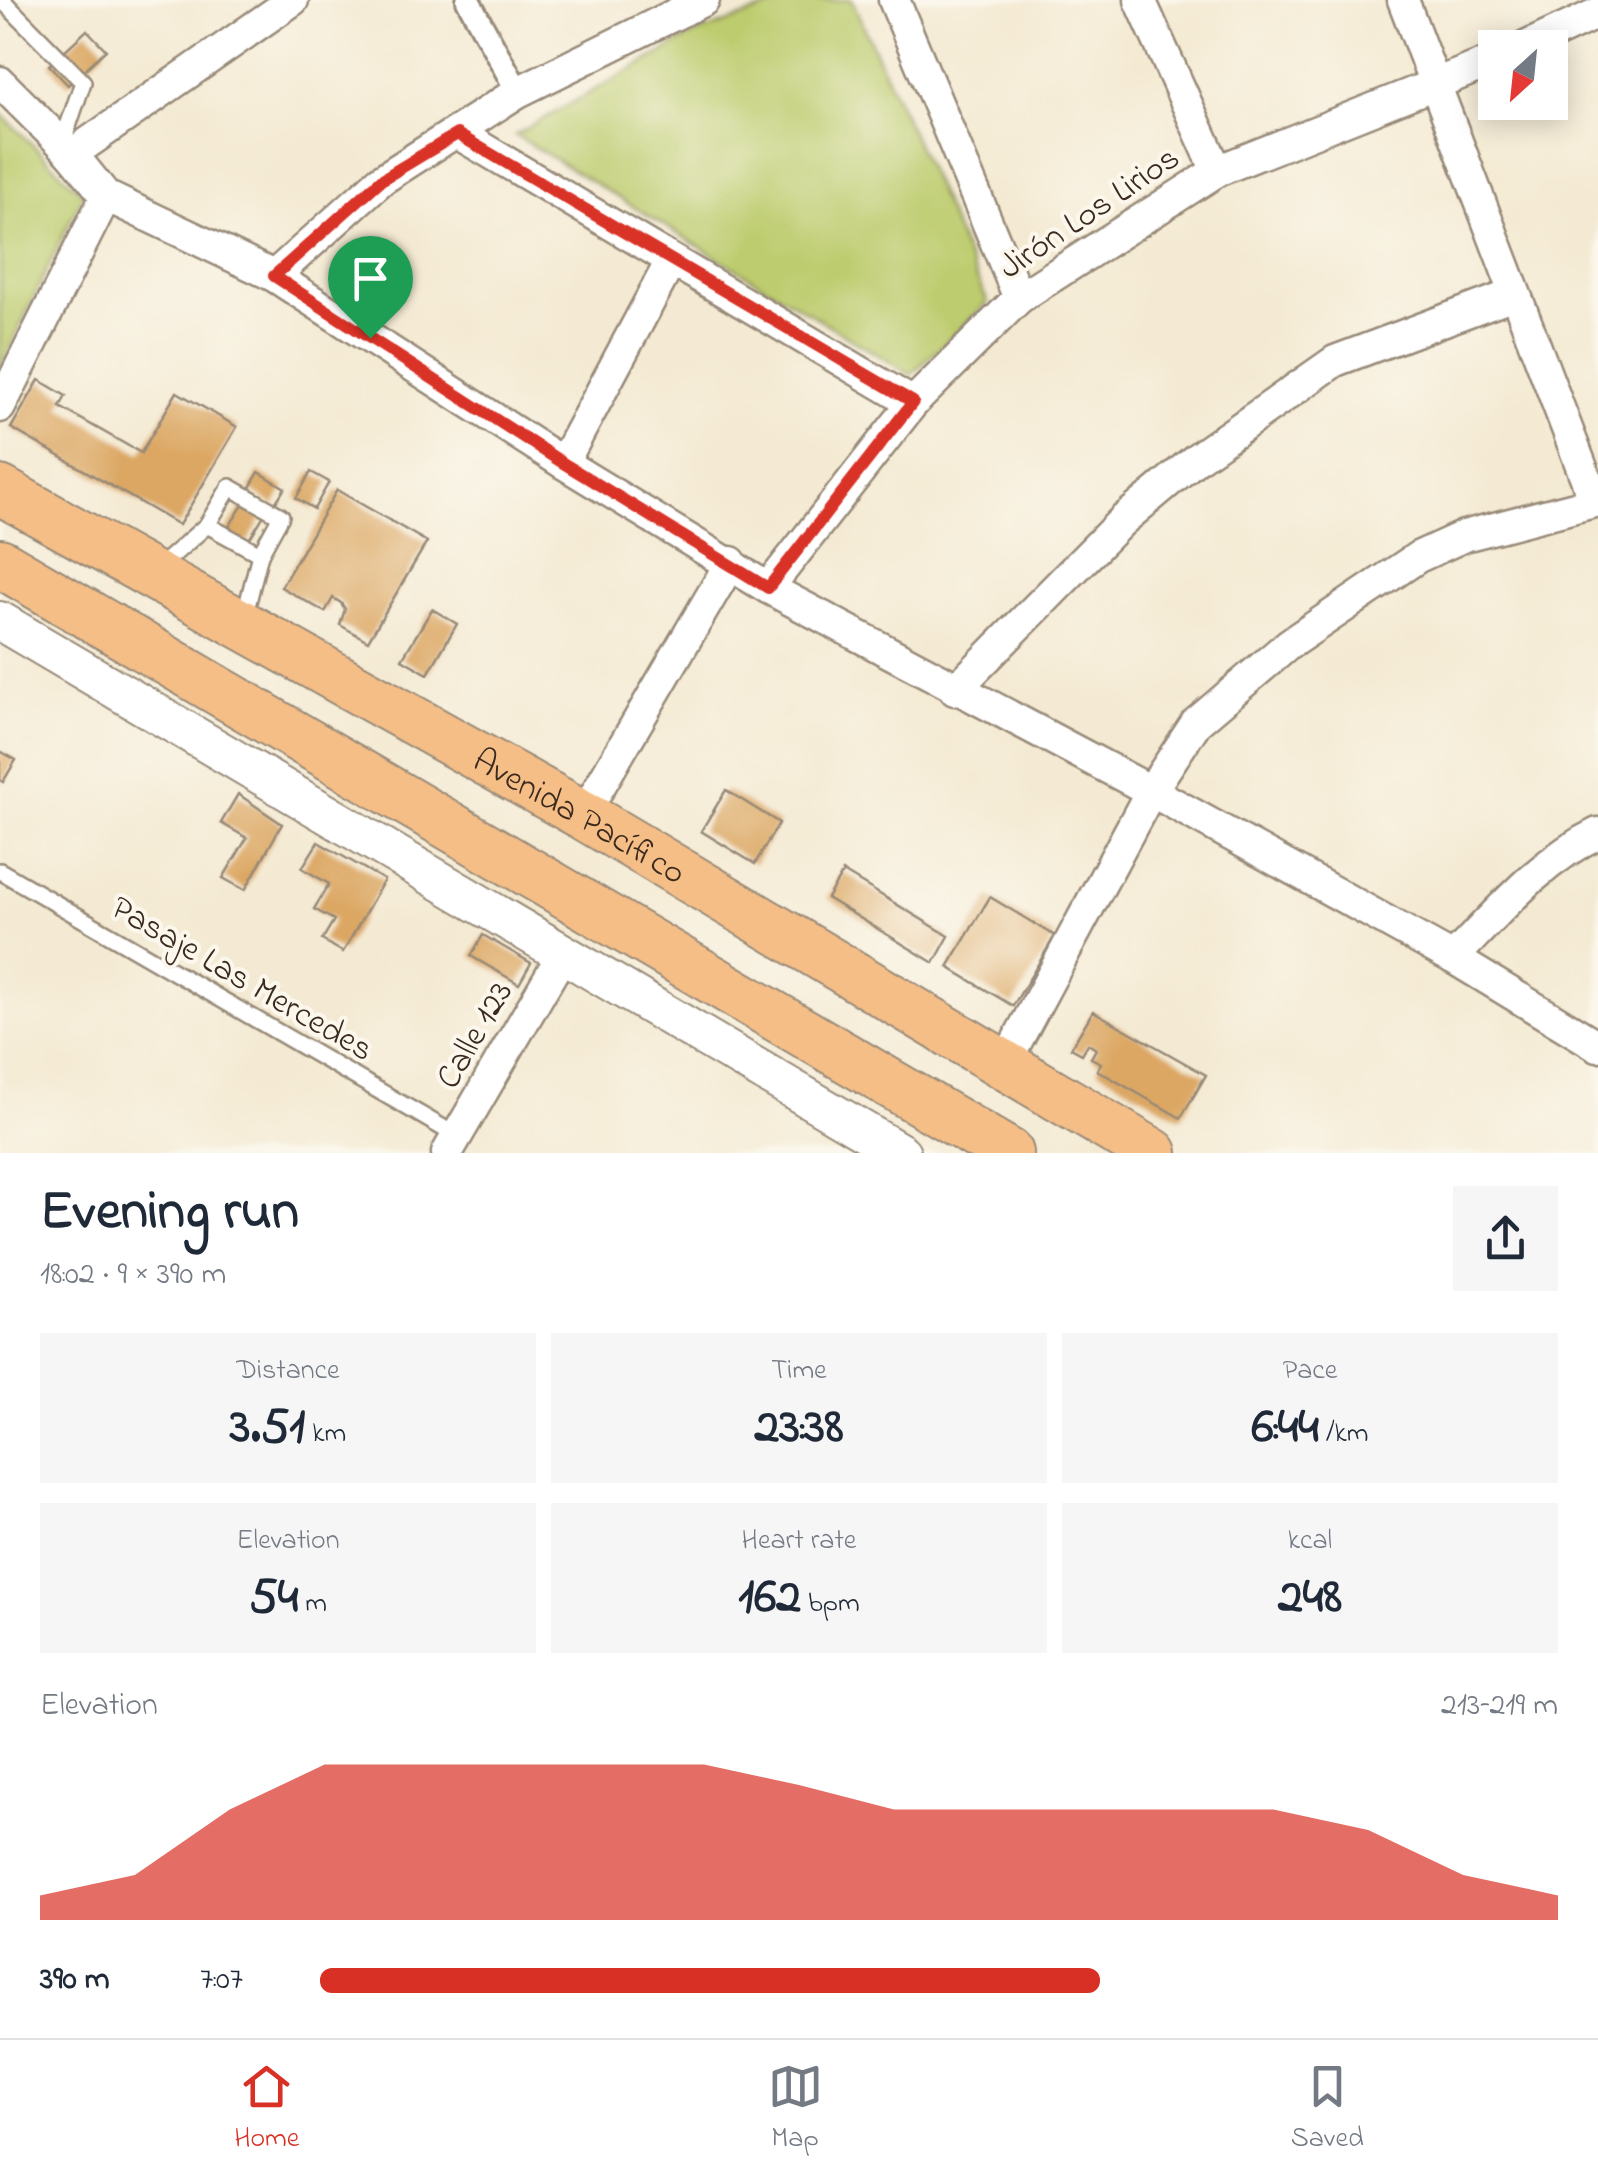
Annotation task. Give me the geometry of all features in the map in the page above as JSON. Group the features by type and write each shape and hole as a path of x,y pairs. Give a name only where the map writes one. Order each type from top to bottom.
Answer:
{"main road":[{"name":"Avenida Pacífico","path":"0,490 584,815 1153,1153"},
{"name":"Avenida Pacífico","path":"0,563 1009,1153"},
{"path":"606,915 640,850"}],"street":[{"path":"67,149 293,0"},
{"path":"468,0 518,92"},
{"path":"274,276 381,180 518,92 704,0"},
{"path":"894,0 1019,298"},
{"path":"1140,0 1217,171"},
{"path":"1004,1065 1151,790 1196,723 1289,644 1366,588 1464,536 1596,501 1403,0"},
{"path":"1562,30 1598,13"},
{"name":"Jirón Los Lirios","path":"768,588 913,402 1019,298 1217,171 1478,68"},
{"path":"0,82 67,149 106,196 274,276 563,463 768,588 1151,790 1452,958 1598,1046"},
{"path":"457,134 670,263 913,402"},
{"path":"0,406 106,196"},
{"path":"563,463 670,263"},
{"path":"955,690 1122,521 1197,458 1335,361 1514,294"},
{"path":"584,815 731,562"},
{"path":"1,625 564,952 900,1153"},
{"path":"1452,958 1531,879 1572,846 1598,833"},
{"name":"Calle 123","path":"452,1144 564,952"}],"lane":[{"path":"2,0 83,82 67,149"},
{"path":"150,576 207,525 230,487 281,516 260,554 242,627"},
{"path":"207,525 260,554"},
{"name":"Pasaje Las Mercedes","path":"0,870 452,1144"}],"green space":[{"path":"790,0 852,0 988,303 911,375 515,135 693,35"},
{"path":"0,113 83,194 0,369"}],"building":[{"path":"87,30 106,50 68,85 49,65"},
{"path":"39,380 66,396 60,407 141,453 177,392 237,427 179,525 11,428"},
{"path":"259,472 285,488 274,505 249,489"},
{"path":"311,472 329,482 314,509 296,498"},
{"path":"337,490 427,542 368,641 340,625 345,609 333,598 325,612 281,587"},
{"path":"244,503 264,515 242,551 222,538"},
{"path":"432,609 457,624 428,674 402,659"},
{"path":"0,751 16,760 3,782 0,780"},
{"path":"726,790 779,823 755,864 701,831"},
{"path":"238,794 282,824 245,890 223,878 247,838 221,823"},
{"path":"318,842 384,880 343,952 322,940 334,920 314,909 329,884 302,868"},
{"path":"843,872 949,936 934,963 827,898"},
{"path":"990,897 1055,936 1013,1006 948,967"},
{"path":"483,935 531,963 519,984 471,956"},
{"path":"1093,1011 1206,1075 1181,1118 1097,1070 1101,1063 1091,1058 1096,1049 1088,1044 1082,1054 1071,1048"}],"route":[{"path":"457,134 670,263 913,402 768,588 563,463 370,338 274,276 381,180 457,134"}]}
